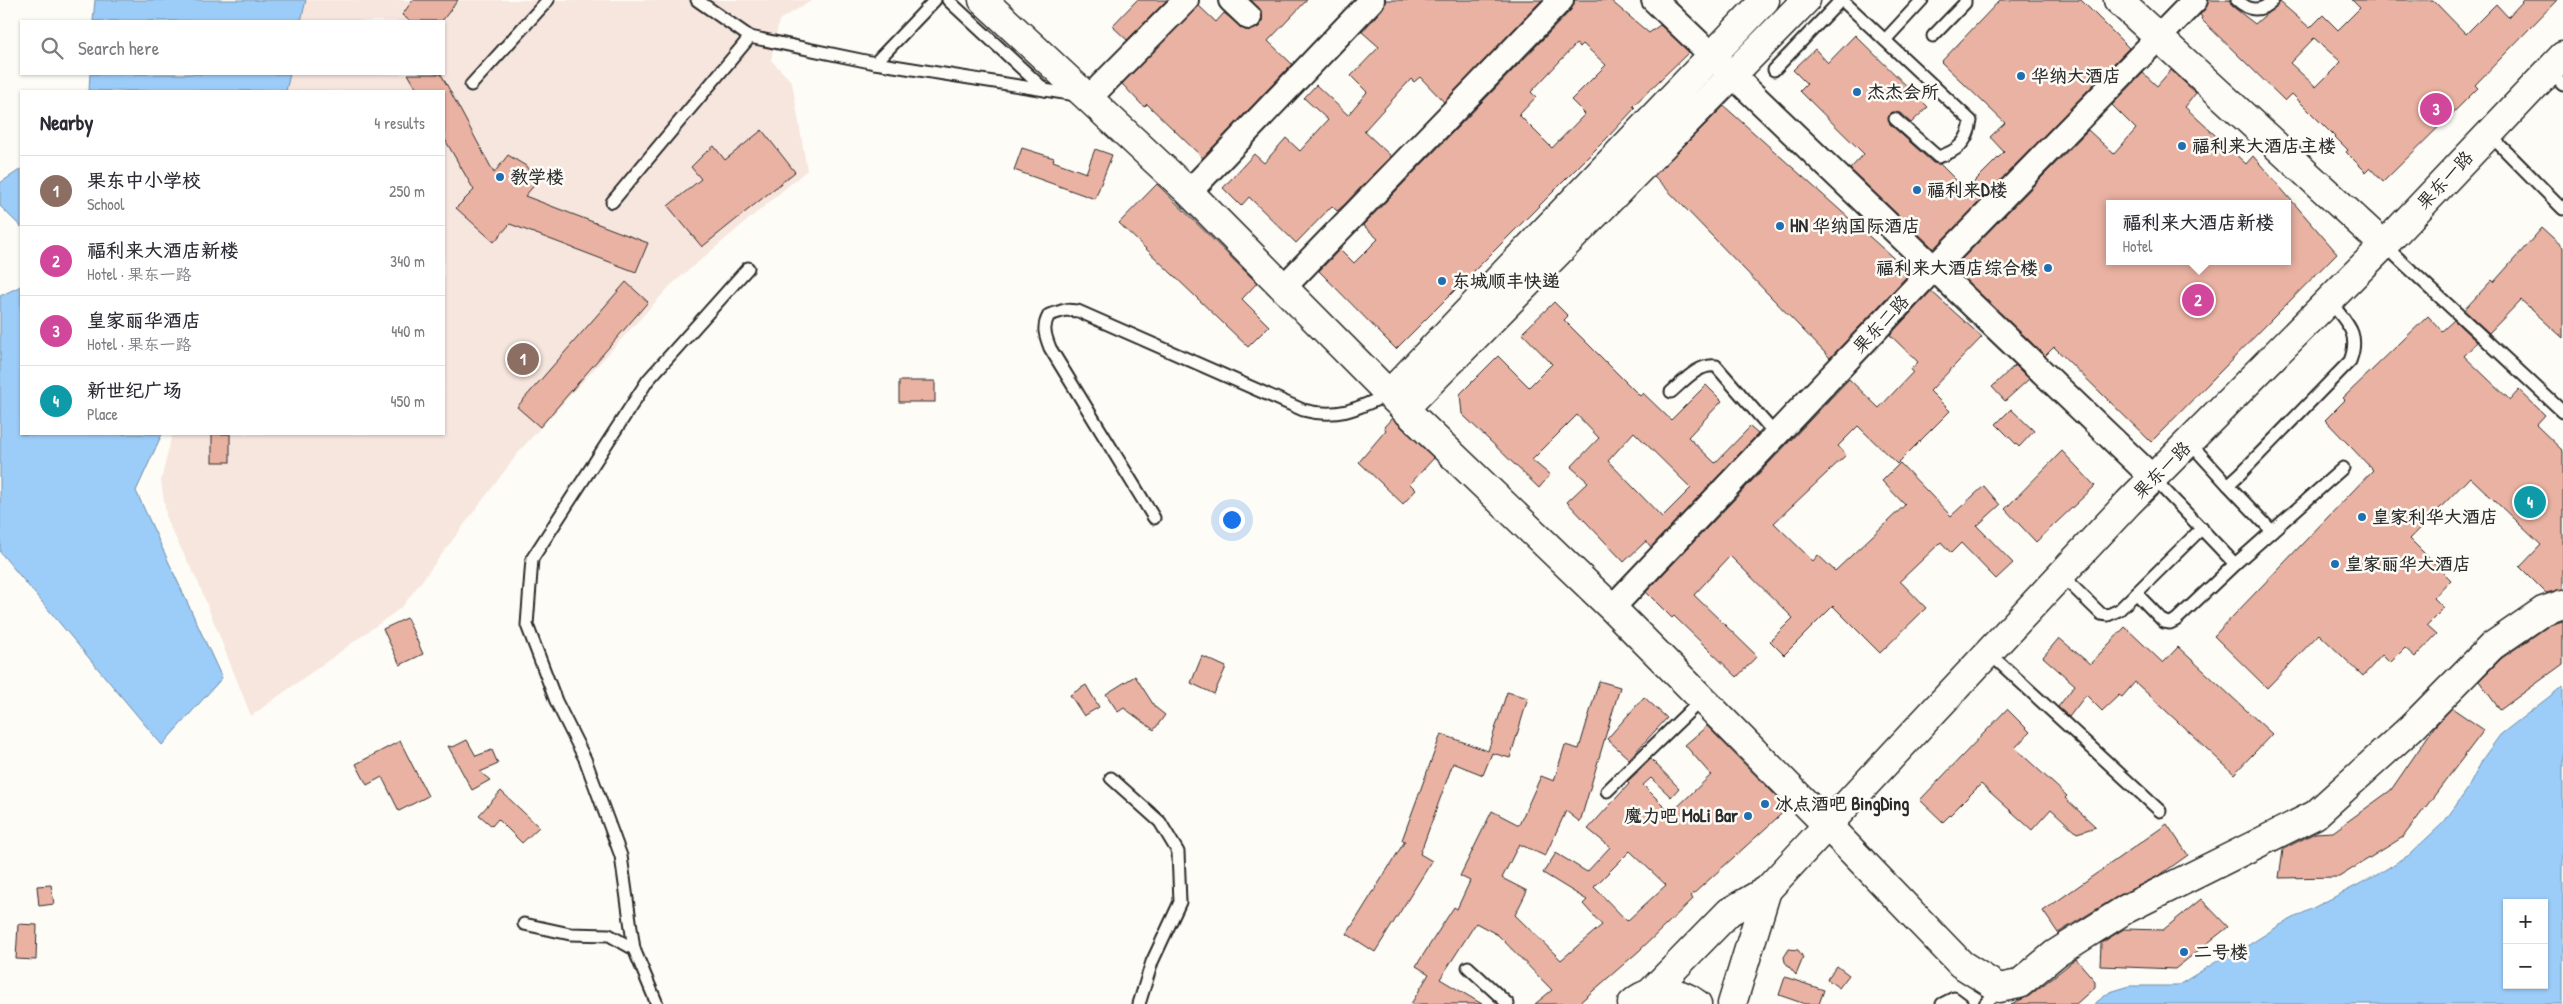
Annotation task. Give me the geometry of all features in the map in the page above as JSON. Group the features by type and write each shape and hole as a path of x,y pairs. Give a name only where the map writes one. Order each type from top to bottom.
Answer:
{"street":[{"path":"983,0 1090,97 1189,192 1397,401 1612,608 1827,825 1992,996 2019,984 2055,954 2126,909 2316,815 2412,727 2492,646 2544,611 2563,604"},
{"path":"1090,97 1186,0"},
{"path":"1231,0 1249,17"},
{"path":"1189,192 1372,0"},
{"path":"1283,288 1561,0"},
{"path":"1654,0 2153,478"},
{"path":"1397,401 1765,0"},
{"path":"1397,401 1734,75 1806,0"},
{"path":"2118,0 2384,245"},
{"name":"果东二路","path":"1612,608 1934,268 2195,0"},
{"name":"果东一路","path":"1767,890 2153,478 2384,245 2489,134 2558,70"},
{"path":"1641,999 1729,912 1767,890"},
{"path":"1732,1004 1767,890"},
{"path":"1641,999 1665,992 1682,994 1697,1004"}],"lane":[{"path":"471,85 548,0"},
{"path":"697,0 750,38 875,63 1090,97"},
{"path":"875,63 935,0"},
{"path":"948,0 1045,90"},
{"path":"1774,70 1841,0 1971,121 1969,136 1960,148 1938,157 1895,119"},
{"path":"1885,40 1922,0"},
{"path":"1933,36 1965,3 1965,0"},
{"path":"2237,0 2247,8 2258,9 2273,0"},
{"path":"612,202 750,38"},
{"path":"2489,134 2563,209"},
{"path":"2384,245 2563,412"},
{"path":"657,1004 634,949 622,856 585,759 556,701 527,625 532,559 648,380 748,268"},
{"path":"2228,485 2350,361 2355,336 2330,300"},
{"path":"1154,518 1050,348 1045,335 1044,323 1049,315 1065,310 1078,311 1302,410 1322,415 1397,401"},
{"path":"1671,392 1701,368 1709,365 1716,366 1776,435"},
{"path":"2189,442 2272,531"},
{"path":"2136,593 2164,622 2170,623 2176,620 2234,564 2343,468"},
{"path":"2153,478 2234,564"},
{"path":"2061,575 2101,614 2108,615 2119,610 2202,528"},
{"path":"1988,653 2160,812"},
{"path":"1607,791 1702,699"},
{"path":"1111,778 1160,822 1178,852 1180,902 1152,962 1139,1004"},
{"path":"524,924 570,934 610,935 634,949"},
{"path":"1468,967 1508,1004"},
{"path":"1942,1004 1954,998 1962,1004"}],"shaded area":[{"path":"306,0 813,0 779,20 771,60 792,82 807,170 671,285 522,448 402,607 251,716 198,582 167,521 161,481 172,435 445,435 445,90 286,90 290,75 445,75 445,20 301,20"}],"water":[{"path":"95,0 306,0 301,20 93,20"},
{"path":"90,75 290,75 286,90 89,90"},
{"path":"20,170 20,226 0,206 0,183"},
{"path":"20,286 20,435 162,435 136,491 222,678 162,745 0,552 0,296"},
{"path":"2563,686 2563,1004 2094,1004 2110,992 2130,986 2177,986 2219,960 2241,950 2280,925 2375,876 2409,855 2444,822 2467,790 2484,757 2500,735"}],"building":[{"path":"413,0 458,0 443,20 409,20 402,15"},
{"path":"1137,0 1167,0 1127,40 1112,26"},
{"path":"1251,0 1307,0 1268,41 1292,64 1203,158 1147,104 1144,107 1122,84 1198,5 1216,22 1224,13 1245,30 1259,27 1262,21 1262,14"},
{"path":"1385,0 1542,0 1444,102 1420,77 1414,82 1411,79 1364,131 1391,156 1344,205 1337,211 1332,206 1296,243 1249,197 1241,206 1223,188 1254,154 1264,163 1286,138 1300,151 1328,120 1304,98 1316,85 1348,115 1367,92 1351,76 1379,47 1362,32 1382,9"},
{"path":"1574,0 1610,0 1649,33 1660,25 1689,52 1633,106 1635,108 1608,137 1396,349 1319,271 1340,249 1354,263 1378,239 1363,225 1571,10","holes":["1576,44 1580,47 1583,44 1606,65 1571,100 1585,114 1552,148 1519,115 1536,97 1531,92"]},
{"path":"2000,0 2081,0 2129,48 1934,249 1850,169 1864,154 1800,91 1807,84 1793,70 1815,49 1828,63 1855,35 1928,107 1911,123 1900,113 1892,112 1888,118 1890,124 1933,163 1940,164 1966,190 2004,152 1990,137 2005,123 1941,62"},
{"path":"2208,0 2230,0 2232,6 2255,24 2280,2 2310,28 2323,15 2338,30 2360,8 2352,0 2433,0 2466,34 2496,4 2508,17 2524,0 2557,0 2475,85 2478,88 2383,182 2370,168 2366,172 2346,152 2348,150 2292,94 2285,101 2201,19 2200,15 2205,9","holes":["2314,38 2341,62 2316,87 2290,63"]},
{"path":"2171,70 2196,93 2185,107 2246,164 2253,156 2337,253 2151,442 2054,347 2045,356 1953,268 2088,130 2114,154 2136,129 2112,105 2143,73 2157,86"},
{"name":"教学楼","path":"409,75 442,75 494,173 508,155 526,166 537,182 525,196 648,243 636,272 510,224 494,242 456,208 474,190 445,140 445,90 417,90"},
{"name":"HN 华纳国际酒店","path":"1724,106 1910,273 1830,358 1654,176"},
{"path":"762,130 795,172 702,247 668,206 701,179 691,167 714,146 725,160"},
{"path":"1022,148 1054,158 1053,161 1086,173 1095,149 1112,155 1095,199 1014,170"},
{"path":"1157,184 1257,283 1242,299 1269,326 1248,347 1119,223"},
{"path":"2542,228 2563,247 2563,338 2521,300 2489,333 2464,310 2492,280 2494,282"},
{"path":"626,282 648,302 540,427 517,407"},
{"path":"1931,291 1982,337 1930,391 1950,411 1897,464 1858,426 1838,446 1846,455 1774,523 1813,561 1818,555 1835,571 1905,505 1882,481 1900,463 1951,516 1984,486 2000,505 1977,526 2013,563 1996,579 1961,543 1951,553 1941,542 1900,581 1926,608 1880,653 1833,606 1784,655 1770,641 1793,618 1730,556 1694,595 1757,656 1737,677 1674,616 1672,618 1646,592 1849,379 1879,408 1913,372 1911,369 1918,362 1890,335"},
{"path":"1554,302 1568,316 1564,320 1640,396 1643,393 1671,420 1706,385 1722,401 1688,437 1715,463 1750,427 1758,434 1651,547 1646,541 1624,562 1567,502 1588,482 1571,467 1599,438 1577,415 1532,460 1550,475 1539,488 1462,414 1460,394 1498,356 1529,387 1552,364 1522,333","holes":["1634,432 1691,488 1662,517 1608,461"]},
{"path":"2428,316 2442,331 2454,320 2477,342 2464,356 2510,400 2519,390 2545,415 2536,425 2563,451 2563,589 2546,593 2520,567 2541,545 2470,477 2410,539 2451,580 2434,598 2444,608 2427,625 2437,634 2415,657 2405,648 2390,663 2382,655 2363,676 2319,634 2267,688 2214,636 2373,470 2325,420 2345,400 2343,398"},
{"path":"2015,365 2029,379 2005,401 1992,387"},
{"path":"899,381 935,381 935,402 899,402"},
{"path":"2011,409 2034,431 2019,447 1996,424"},
{"path":"1392,418 1434,458 1410,484 1416,490 1403,504 1359,462 1386,430 1384,427"},
{"path":"212,435 230,435 230,462 212,462"},
{"path":"2062,451 2095,486 2036,542 2005,509"},
{"path":"407,618 423,654 400,665 383,629"},
{"path":"2563,621 2563,664 2500,710 2479,681 2502,658 2550,625"},
{"path":"2125,627 2163,663 2178,647 2272,734 2234,774 2135,682 2122,697 2119,695 2102,711 2086,695 2069,717 2058,707 2075,685 2043,657 2059,638 2090,664"},
{"path":"1202,656 1226,667 1214,694 1191,683"},
{"path":"1135,676 1155,707 1165,715 1154,730 1124,708 1118,712 1106,694"},
{"path":"1599,681 1620,687 1580,822 1566,811 1545,856 1519,844 1502,878 1527,891 1515,915 1561,960 1602,925 1583,904 1587,900 1543,873 1556,853 1587,872 1610,847 1588,829 1629,784 1627,782 1651,759 1679,788 1671,797 1651,778 1643,785 1671,813 1711,775 1685,745 1707,726 1788,808 1691,896 1693,899 1639,951 1578,1004 1535,1004 1552,990 1498,935 1476,923 1440,979 1482,1004 1411,1004 1429,974 1416,966 1454,907 1457,909 1470,881 1460,876 1492,811 1519,825 1541,776 1554,781 1565,745 1579,749","holes":["1630,851 1666,885 1627,921 1594,887"]},
{"path":"1086,685 1099,707 1084,716 1070,695"},
{"path":"1507,692 1528,698 1510,758 1492,753 1483,775 1453,763 1420,854 1432,861 1375,952 1347,934 1405,841 1402,840 1441,734 1488,751"},
{"path":"1644,697 1667,718 1629,759 1607,739"},
{"path":"2452,708 2484,730 2403,837 2339,877 2279,878 2283,849 2315,833 2333,832 2391,790 2435,726"},
{"path":"2007,709 2030,732 2015,748 2067,796 2065,798 2096,827 2077,833 2051,809 2032,830 1981,784 1943,822 1920,800"},
{"path":"467,740 476,756 492,750 498,764 480,772 490,780 472,790 448,746 453,747"},
{"path":"400,741 428,796 399,811 382,777 367,785 356,764"},
{"path":"501,791 539,827 522,843 498,819 492,826 479,815"},
{"path":"2167,824 2188,855 2160,875 2118,896 2058,933 2043,911"},
{"path":"51,885 54,904 39,906 37,886"},
{"path":"2201,899 2228,927 2175,969 2100,966 2101,943 2124,929 2163,930"},
{"path":"18,924 37,925 36,960 16,959"},
{"path":"1789,949 1798,950 1803,958 1796,975 1785,962 1784,957"},
{"path":"2076,959 2095,981 2095,987 2076,1004 2011,1004 2029,996"},
{"path":"1837,966 1849,975 1839,988 1827,979"},
{"path":"1785,977 1824,990 1819,1004 1805,1004 1779,995"}],"place":[{"name":"华纳大酒店","path":"2021,76"},
{"name":"杰杰会所","path":"1857,92"},
{"name":"皇家丽华酒店","path":"2436,109"},
{"name":"福利来大酒店主楼","path":"2182,146"},
{"name":"教学楼","path":"500,177"},
{"name":"福利来D楼","path":"1917,190"},
{"name":"HN 华纳国际酒店","path":"1780,226"},
{"name":"福利来大酒店综合楼","path":"2048,268"},
{"name":"东城顺丰快递","path":"1442,281"},
{"name":"福利来大酒店新楼","path":"2198,300"},
{"name":"果东中小学校","path":"523,359"},
{"name":"新世纪广场","path":"2530,502"},
{"name":"皇家利华大酒店","path":"2362,517"},
{"name":"皇家丽华大酒店","path":"2335,564"},
{"name":"冰点酒吧 BingDing","path":"1765,804"},
{"name":"魔力吧 MoLi Bar","path":"1748,816"},
{"name":"二号楼","path":"2184,952"}]}
